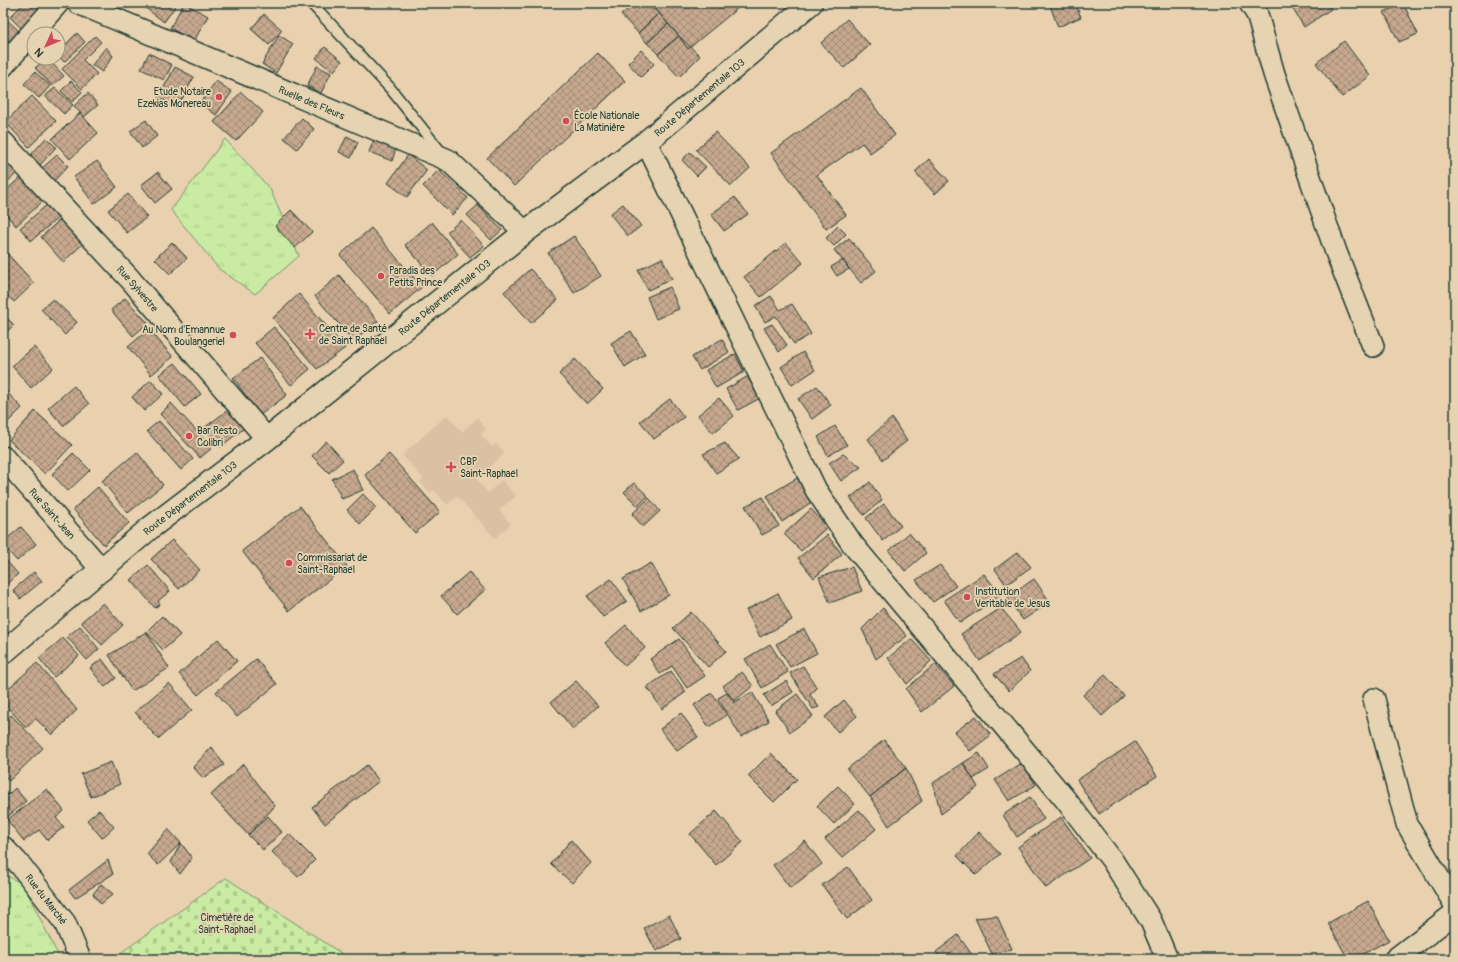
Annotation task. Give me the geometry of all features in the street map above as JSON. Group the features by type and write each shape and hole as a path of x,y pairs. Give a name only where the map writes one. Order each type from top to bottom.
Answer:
{"main road":[{"name":"Route Départementale 103","path":"3,653 150,528 268,439 525,232 646,142 811,3"}],"street":[{"path":"3,66 58,3"},
{"name":"Ruelle des Fleurs","path":"78,3 448,160 525,232"},
{"path":"1250,3 1257,14 1274,74 1336,252 1373,346"},
{"name":"Rue Sylvestre","path":"3,142 130,279 268,439"},
{"path":"646,142 816,490 853,545 1065,799 1112,860 1151,921 1167,959"},
{"name":"Rue Saint-Jean","path":"3,457 102,570"},
{"path":"1374,699 1407,824 1455,905"},
{"name":"Rue du Marché","path":"3,847 22,866 65,923 80,959"},
{"path":"1395,959 1455,913"}],"lane":[{"path":"311,3 390,88 448,160"}],"shaded area":[{"name":"CBP Saint-Raphaël","path":"447,415 462,432 477,418 486,429 481,435 492,447 496,444 505,453 476,479 488,493 502,480 516,496 499,510 511,524 495,538 457,496 447,505 434,490 430,493 420,482 423,478 402,455"}],"green space":[{"path":"225,139 270,189 299,256 255,294 219,269 171,210"},
{"path":"3,874 23,884 60,959 3,959"},
{"name":"Cimetière de Saint-Raphaël","path":"226,878 350,959 115,959 115,957"}],"building":[{"path":"24,3 49,3 22,29 10,17"},
{"path":"139,3 176,3 177,4 164,22"},
{"path":"184,3 208,16 194,41 170,28"},
{"path":"635,3 643,3 659,13 638,33 621,15"},
{"path":"650,3 744,3 688,49 679,36"},
{"path":"1049,3 1075,3 1081,17 1058,27"},
{"path":"1289,3 1327,3 1331,9 1304,27"},
{"path":"1403,3 1418,34 1399,42 1384,12"},
{"path":"659,13 668,24 647,43 638,33"},
{"path":"264,14 282,30 269,45 251,29"},
{"path":"6,19 19,31 3,47 3,22"},
{"path":"847,19 870,45 844,68 821,43"},
{"path":"668,24 679,36 658,54 647,43"},
{"path":"77,33 85,42 66,60 66,44"},
{"path":"279,35 293,44 276,73 262,64"},
{"path":"95,36 101,42 83,60 97,74 82,89 62,69"},
{"path":"679,36 700,56 679,77 658,54"},
{"path":"1344,41 1370,76 1342,97 1316,63"},
{"path":"106,47 113,56 102,72 92,65"},
{"path":"325,47 342,61 333,72 316,58"},
{"path":"641,50 654,64 641,77 628,63"},
{"path":"149,53 172,65 164,80 141,69"},
{"path":"598,53 625,81 514,186 487,158"},
{"path":"37,66 55,66 64,76 52,86 35,68"},
{"path":"317,66 331,73 321,93 307,86"},
{"path":"175,67 194,77 177,108 158,98"},
{"path":"35,72 50,86 39,98 24,84"},
{"path":"71,81 82,92 72,102 61,91"},
{"path":"216,81 232,92 216,115 200,103"},
{"path":"55,88 73,105 64,114 45,96"},
{"path":"861,88 895,135 870,153 862,143 817,175 846,215 826,229 771,153"},
{"path":"241,92 263,112 236,141 214,122"},
{"path":"88,93 98,105 84,117 74,106"},
{"path":"32,96 56,121 29,147 5,122"},
{"path":"80,113 98,133 70,159 52,139"},
{"path":"302,118 314,129 297,149 284,138"},
{"path":"146,120 157,136 142,148 130,131"},
{"path":"715,132 750,168 731,186 696,150"},
{"path":"347,136 358,142 351,158 339,152"},
{"path":"375,137 397,145 392,161 369,152"},
{"path":"46,138 56,147 40,165 30,156"},
{"path":"690,152 706,167 697,176 682,160"},
{"path":"3,153 20,170 3,186"},
{"path":"57,155 68,166 53,182 41,169"},
{"path":"408,155 427,170 407,197 388,183"},
{"path":"929,159 949,181 935,194 915,172"},
{"path":"97,161 117,187 94,204 74,177"},
{"path":"439,170 468,198 452,215 423,186"},
{"path":"158,172 172,189 155,203 141,185"},
{"path":"22,176 44,200 16,226 3,211 3,193"},
{"path":"128,194 147,217 127,233 108,210"},
{"path":"735,197 748,214 724,231 711,214"},
{"path":"49,203 60,216 31,241 20,228"},
{"path":"623,204 641,226 628,236 610,214"},
{"path":"478,205 502,230 491,240 467,215"},
{"path":"291,210 312,232 295,248 275,226"},
{"path":"63,217 85,242 63,262 41,237"},
{"path":"461,220 484,246 470,257 447,232"},
{"path":"432,222 458,254 432,276 405,245"},
{"path":"838,226 846,234 834,246 826,238"},
{"path":"371,228 422,287 390,314 340,255"},
{"path":"574,236 601,276 574,293 548,253"},
{"path":"849,238 876,271 861,283 834,250"},
{"path":"172,242 187,258 170,274 155,259"},
{"path":"786,243 803,263 761,297 744,277"},
{"path":"3,249 34,283 14,302 3,291"},
{"path":"662,258 672,279 648,290 638,270"},
{"path":"843,260 849,269 837,276 831,267"},
{"path":"530,269 558,300 531,323 504,292"},
{"path":"339,275 378,321 353,341 315,296"},
{"path":"670,287 679,309 656,319 647,297"},
{"path":"299,294 345,348 317,369 273,318"},
{"path":"771,296 780,310 792,304 811,334 794,344 776,316 765,322 755,306"},
{"path":"125,298 148,323 133,336 111,310"},
{"path":"53,299 77,322 65,335 41,309"},
{"path":"3,314 14,325 3,335"},
{"path":"772,324 787,345 779,352 764,328"},
{"path":"274,327 310,369 291,385 255,343"},
{"path":"149,329 173,357 151,375 128,347"},
{"path":"631,331 645,354 625,367 611,343"},
{"path":"722,339 729,352 700,370 692,357"},
{"path":"34,347 53,368 31,388 12,366"},
{"path":"803,352 815,370 792,385 781,367"},
{"path":"735,354 744,372 716,388 706,370"},
{"path":"260,358 287,395 260,415 233,378"},
{"path":"575,359 603,389 587,404 559,374"},
{"path":"175,363 201,394 185,407 159,375"},
{"path":"752,374 764,396 738,410 726,389"},
{"path":"151,380 163,394 144,411 132,397"},
{"path":"74,386 89,404 63,426 48,408"},
{"path":"817,386 831,405 812,419 798,399"},
{"path":"3,388 22,408 3,427"},
{"path":"719,398 734,416 713,433 698,415"},
{"path":"670,399 684,417 654,439 640,421"},
{"path":"171,403 212,448 200,458 160,414"},
{"path":"232,407 247,426 220,447 204,428"},
{"path":"35,411 72,445 45,474 9,440"},
{"path":"892,418 907,441 883,460 868,439"},
{"path":"159,421 193,459 181,470 147,431"},
{"path":"835,426 847,445 828,456 818,437"},
{"path":"326,441 343,460 329,473 312,456"},
{"path":"725,443 739,459 716,473 703,454"},
{"path":"137,452 163,485 128,513 102,481"},
{"path":"73,453 90,470 68,491 52,474"},
{"path":"389,454 440,512 415,533 365,475"},
{"path":"843,454 861,467 841,481 829,463"},
{"path":"353,469 363,490 342,499 332,479"},
{"path":"797,478 813,501 782,522 767,496"},
{"path":"870,482 882,500 864,515 850,498"},
{"path":"634,483 648,496 638,506 624,492"},
{"path":"98,487 129,523 104,545 73,509"},
{"path":"363,494 376,508 360,524 347,510"},
{"path":"763,497 779,526 762,535 745,506"},
{"path":"649,498 660,511 643,527 632,514"},
{"path":"884,504 901,526 883,541 866,518"},
{"path":"300,506 347,566 289,611 242,551"},
{"path":"811,509 827,527 801,551 784,534"},
{"path":"21,527 36,544 17,561 3,545 3,542"},
{"path":"909,533 926,553 905,571 889,551"},
{"path":"827,535 842,554 814,578 798,558"},
{"path":"172,540 200,570 179,589 151,559"},
{"path":"1018,552 1031,567 1006,585 995,569"},
{"path":"3,557 18,574 3,587"},
{"path":"651,563 669,595 641,611 623,579"},
{"path":"148,565 170,591 158,601 160,604 155,608 131,580"},
{"path":"940,565 956,586 933,602 916,580"},
{"path":"852,567 862,591 830,603 819,577"},
{"path":"34,572 42,581 20,599 13,590"},
{"path":"469,572 485,590 457,614 441,596"},
{"path":"984,574 1001,595 960,623 944,600"},
{"path":"611,579 627,601 603,617 587,596"},
{"path":"1034,579 1050,602 1023,620 1007,598"},
{"path":"778,593 792,620 760,637 746,610"},
{"path":"103,603 123,625 102,645 81,622"},
{"path":"883,608 907,636 876,659 862,629"},
{"path":"1001,608 1021,632 980,661 961,634"},
{"path":"691,612 726,651 708,667 673,628"},
{"path":"162,616 180,635 163,650 146,632"},
{"path":"626,625 645,648 625,666 605,643"},
{"path":"80,626 99,649 87,660 67,637"},
{"path":"804,629 817,653 790,667 776,644"},
{"path":"146,632 169,668 132,691 109,655"},
{"path":"63,638 79,656 54,677 39,658"},
{"path":"218,639 237,661 198,695 179,674"},
{"path":"679,639 705,676 687,688 672,666 660,674 650,659"},
{"path":"911,639 931,661 907,684 888,658"},
{"path":"770,644 788,672 762,688 745,659"},
{"path":"1021,658 1030,671 1009,691 994,674"},
{"path":"102,659 116,678 105,687 90,668"},
{"path":"256,659 277,684 237,717 216,692"},
{"path":"37,663 77,710 52,735 36,719 26,728 3,702 3,693"},
{"path":"935,664 954,686 922,712 906,689"},
{"path":"803,666 817,688 810,695 819,707 813,709 790,673"},
{"path":"671,671 686,692 662,709 647,687"},
{"path":"742,672 753,686 734,701 723,686"},
{"path":"1105,675 1124,696 1102,716 1083,695"},
{"path":"576,681 598,706 573,729 551,702"},
{"path":"786,681 793,692 771,706 764,695"},
{"path":"169,683 192,710 158,739 135,712"},
{"path":"752,692 769,721 741,737 718,698 727,693 734,701 733,703"},
{"path":"712,693 727,715 709,727 694,705"},
{"path":"797,694 813,716 790,732 775,711"},
{"path":"844,700 857,716 838,732 825,717"},
{"path":"681,713 698,737 677,751 660,729"},
{"path":"11,715 43,748 9,781 3,774 3,723"},
{"path":"976,716 991,735 970,751 955,732"},
{"path":"884,740 906,768 870,797 847,769"},
{"path":"1135,742 1157,776 1099,814 1077,780"},
{"path":"212,747 224,765 203,778 193,767"},
{"path":"771,753 797,779 774,802 748,776"},
{"path":"979,753 989,769 973,779 963,763"},
{"path":"111,762 120,784 91,797 81,774"},
{"path":"963,763 978,787 941,814 933,783"},
{"path":"1022,763 1036,785 1009,801 995,780"},
{"path":"243,764 275,806 248,835 211,795"},
{"path":"367,765 379,781 325,824 312,807"},
{"path":"906,768 922,801 889,826 870,797"},
{"path":"838,786 855,804 834,824 817,806"},
{"path":"15,788 26,801 4,820 3,793 5,792 8,795"},
{"path":"47,789 64,811 56,818 64,827 47,840 39,830 24,841 7,820"},
{"path":"1030,797 1044,819 1017,837 1003,815"},
{"path":"99,810 114,827 102,838 87,820"},
{"path":"859,810 876,829 842,858 825,839"},
{"path":"716,811 743,842 716,865 690,834"},
{"path":"268,816 282,832 263,850 248,835"},
{"path":"1061,817 1090,858 1046,888 1018,847"},
{"path":"168,829 181,843 158,865 147,854"},
{"path":"979,832 1000,854 976,875 957,856"},
{"path":"289,834 315,860 298,877 272,852"},
{"path":"571,840 591,863 572,883 551,864"},
{"path":"805,841 822,864 790,888 773,865"},
{"path":"181,843 192,858 180,874 171,862"},
{"path":"108,860 113,874 75,898 69,890"},
{"path":"848,867 872,900 847,919 822,885"},
{"path":"101,884 113,894 101,904 93,894"},
{"path":"1368,901 1389,940 1354,959 1348,959 1328,923"},
{"path":"669,915 681,939 656,951 644,928"},
{"path":"997,916 1012,949 992,954 975,918"},
{"path":"958,935 975,959 941,959 936,952"}],"place":[{"name":"Etude Notaire Ezekias Monereau","path":"219,97"},
{"name":"École Nationale La Matinière","path":"566,121"},
{"name":"Paradis des Petits Prince","path":"381,276"},
{"name":"Centre de Santé de Saint Raphaël","path":"310,334"},
{"name":"Au Nom d'Emannue Boulangeriel","path":"233,335"},
{"name":"Bar Resto Colibri","path":"189,436"},
{"name":"CBP Saint-Raphaël","path":"451,467"},
{"name":"Commissariat de Saint-Raphaël","path":"289,563"},
{"name":"Institution Veritable de Jesus","path":"967,597"}]}
